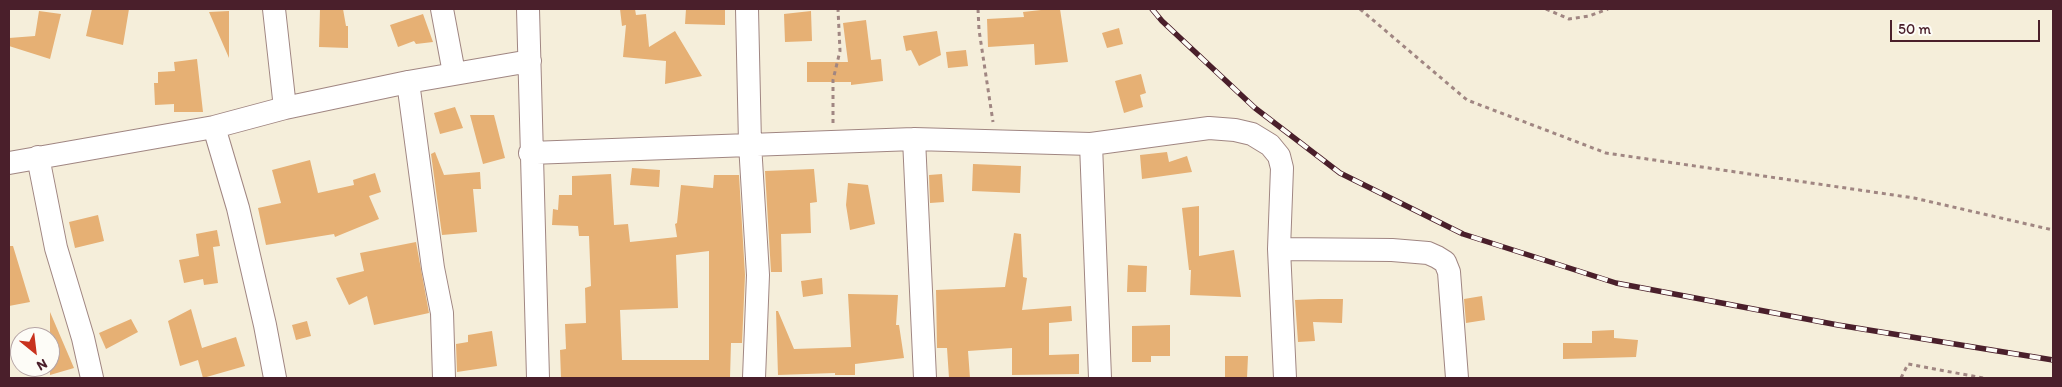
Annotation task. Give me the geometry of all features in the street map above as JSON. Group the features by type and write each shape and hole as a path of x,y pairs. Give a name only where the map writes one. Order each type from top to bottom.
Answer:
{"street":[{"path":"274,9 284,108"},
{"path":"442,9 454,73"},
{"path":"528,9 530,153 538,378"},
{"path":"747,9 750,144 758,284 754,378"},
{"path":"9,163 214,127 284,108 454,73 530,60"},
{"path":"408,82 433,268 442,313 444,378"},
{"path":"214,127 238,208 266,325 275,378"},
{"path":"530,153 914,139 1092,144 1209,128 1235,130 1252,134 1270,145 1279,156 1282,168 1279,249 1285,378"},
{"path":"914,139 925,378"},
{"path":"1092,144 1100,378"},
{"path":"38,157 56,248 83,338 92,378"},
{"path":"1279,249 1392,250 1428,253 1444,262 1449,272 1457,378"}],"path":[{"path":"835,143 833,80 840,51 838,9"},
{"path":"978,9 979,30 996,142"},
{"path":"1360,9 1467,100 1606,153 1914,198 2053,230"},
{"path":"1546,9 1570,19 1589,16 1608,9"},
{"path":"1901,378 1908,364 1983,378"}],"building":[{"path":"92,9 129,9 123,45 86,36"},
{"path":"320,9 343,9 346,26 348,26 348,48 319,47"},
{"path":"620,9 635,9 636,15 646,14 649,47 675,31 702,76 665,84 666,61 623,57 626,25 622,26"},
{"path":"686,9 725,9 725,25 685,24"},
{"path":"1060,9 1068,62 1035,65 1034,44 988,47 987,19 1024,17 1023,12"},
{"path":"39,11 61,14 50,59 9,46 9,38 35,36"},
{"path":"229,11 229,58 209,12"},
{"path":"811,11 812,41 785,42 784,14"},
{"path":"423,14 433,42 416,44 414,41 398,47 390,25"},
{"path":"866,20 871,60 881,59 883,81 851,85 851,82 807,82 807,62 848,62 843,23"},
{"path":"1119,28 1123,44 1107,48 1102,33"},
{"path":"937,31 941,55 919,66 911,50 906,51 903,36"},
{"path":"966,50 968,66 948,68 946,52"},
{"path":"197,59 203,112 174,112 174,104 155,105 154,83 158,83 158,72 175,71 174,62"},
{"path":"1141,74 1146,93 1140,95 1143,107 1124,113 1115,81"},
{"path":"455,107 463,128 440,134 434,113"},
{"path":"470,115 494,115 505,158 483,164"},
{"path":"435,152 444,175 480,172 481,189 473,189 477,232 442,235 431,154"},
{"path":"1167,152 1169,162 1187,156 1192,172 1142,179 1140,155"},
{"path":"310,160 318,193 354,185 353,180 375,173 381,192 369,196 379,219 335,237 334,234 266,245 258,208 281,203 272,170"},
{"path":"973,164 1021,166 1020,193 972,191"},
{"path":"632,168 660,170 659,187 630,185"},
{"path":"814,169 817,202 810,203 811,233 781,234 782,272 771,272 765,171"},
{"path":"611,174 614,225 628,224 630,242 677,237 675,224 677,223 681,185 713,188 714,175 739,175 745,275 742,343 731,343 730,378 561,378 560,350 566,349 565,324 586,323 585,288 591,286 589,236 579,236 578,226 552,225 553,209 558,210 559,195 572,195 572,176","holes":["709,251 709,360 622,360 620,310 678,308 676,255"]},
{"path":"942,174 944,202 930,203 929,175"},
{"path":"848,183 868,185 875,224 850,230 846,205"},
{"path":"1199,206 1199,256 1234,250 1241,297 1190,295 1191,270 1189,270 1182,208"},
{"path":"98,215 104,241 75,248 69,222"},
{"path":"217,230 220,246 213,247 218,283 204,285 203,279 184,283 179,260 199,256 196,234"},
{"path":"1014,233 1021,234 1023,277 1027,278 1022,310 1071,306 1072,321 1049,323 1049,355 1079,354 1079,374 1012,375 1012,348 968,351 970,378 949,378 947,348 937,348 936,290 1005,287"},
{"path":"416,242 429,313 374,325 367,296 349,305 336,278 364,271 360,253"},
{"path":"9,246 13,246 30,302 9,306"},
{"path":"1128,265 1147,266 1146,292 1127,292"},
{"path":"822,278 823,294 803,297 801,281"},
{"path":"848,294 898,295 896,325 899,325 904,358 855,364 855,375 835,375 835,373 778,375 776,311 778,311 794,349 851,347"},
{"path":"1482,296 1485,320 1466,323 1464,299"},
{"path":"1343,299 1342,323 1313,322 1315,341 1298,342 1295,300"},
{"path":"191,309 202,348 236,337 245,366 203,378 198,360 180,366 168,321"},
{"path":"50,312 56,327 50,327"},
{"path":"131,319 138,332 106,349 99,333"},
{"path":"307,321 311,336 296,340 292,325"},
{"path":"1170,325 1170,356 1151,356 1151,362 1132,362 1132,326"},
{"path":"1614,330 1614,338 1638,340 1636,357 1563,359 1563,343 1592,343 1592,331"},
{"path":"492,331 497,366 457,372 456,344 468,342 468,335"},
{"path":"60,335 74,368 60,372"},
{"path":"1225,356 1248,356 1247,378 1225,378"}],"railway":[{"path":"1152,9 1162,21 1255,108 1340,173 1463,234 1616,283 1838,325 2053,360"}]}
